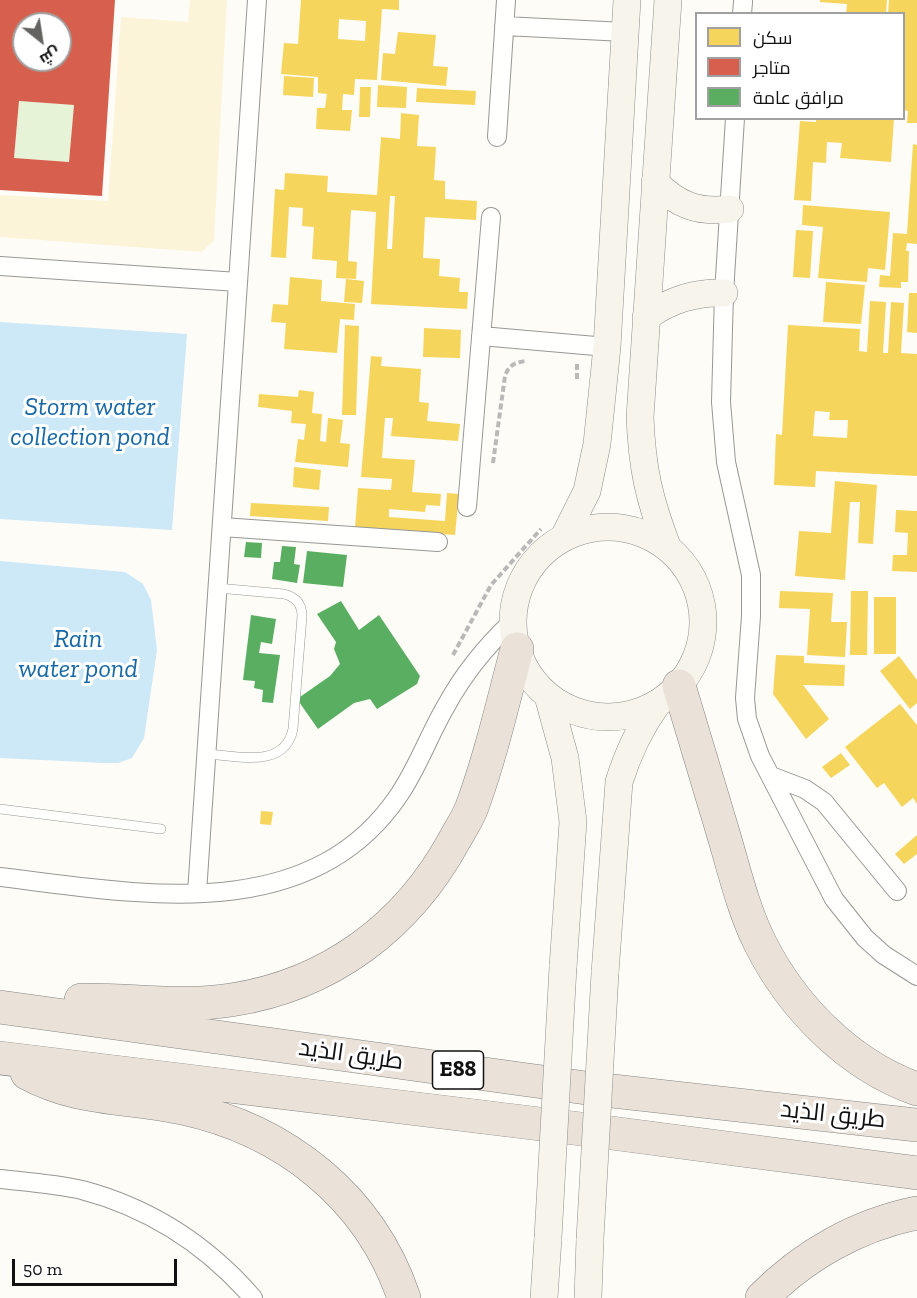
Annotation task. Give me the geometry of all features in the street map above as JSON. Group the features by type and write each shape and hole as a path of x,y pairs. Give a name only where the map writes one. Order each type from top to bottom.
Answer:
{"highway":[{"path":"7,1008 75,1000 185,1004 231,1000 276,990 319,973 359,950 405,910 442,862 471,809 490,752 515,635"},
{"path":"668,695 760,942 780,978 819,1026 859,1059 904,1085 917,1089"},
{"name":"طريق الذيد","path":"7,1008 586,1088 917,1125"},
{"path":"1,1058 29,1075 59,1087 90,1096 181,1107 236,1123 286,1148 331,1183 368,1226 396,1274 405,1298"},
{"name":"طريق الذيد","path":"1,1058 581,1129 917,1173"},
{"path":"762,1298 781,1278 833,1243 891,1218 917,1213"}],"main road":[{"path":"627,0 607,347 593,468 577,515 555,530 543,552 527,572 517,596 515,635 529,675 548,696 573,711 601,717 630,715 668,695"},
{"path":"667,546 654,513 645,479 640,417 668,0"},
{"path":"655,182 681,204 705,211 730,209"},
{"path":"645,317 675,300 707,293 724,293"},
{"path":"555,530 617,527 643,533 667,546 688,569 701,597 704,629 696,660 636,737 628,754 620,782 605,973 588,1298"},
{"path":"544,1298 573,822 565,758 548,696"}],"street":[{"path":"197,893 257,0"},
{"path":"497,137 506,0"},
{"path":"504,26 625,32"},
{"path":"735,120 724,293 721,402 723,442 747,555 752,596 745,698 747,719 753,738 771,776 834,899 848,919 884,955 917,976"},
{"path":"467,507 490,217"},
{"path":"0,266 238,282"},
{"path":"481,336 607,347"},
{"path":"222,527 438,542"},
{"path":"0,877 144,894 178,895 235,891 270,885 307,871 338,854 380,818 398,797 412,774 458,684 491,641 515,635"},
{"path":"771,776 805,789 824,802 897,891"},
{"path":"0,1179 80,1190 122,1202 162,1221 199,1245 232,1274 253,1298"}],"lane":[{"path":"207,754 265,757 276,755 284,749 290,740 292,729 303,616 302,608 292,596 218,588"},
{"path":"0,809 161,829"}],"path":[{"path":"492,465 508,368 515,363 535,362"},
{"path":"567,363 577,363 577,387"},
{"path":"452,656 490,585 555,530"}],"green space":[{"path":"19,101 74,105 69,162 14,158"}],"sand":[{"path":"190,0 227,0 214,240 202,252 0,237 0,195 108,201 121,17 188,22"}],"water":[{"name":"Storm water collection pond","path":"0,322 187,334 172,530 0,519"},
{"name":"Rain water pond","path":"0,561 125,572 143,584 151,600 157,650 144,738 132,758 118,763 104,763 0,758"}],"building: سكن":[{"path":"301,0 399,0 399,10 382,9 377,80 355,79 354,95 343,94 342,110 352,110 350,131 316,129 317,108 325,108 327,94 318,93 318,77 281,74 284,43 298,44","holes":["339,19 366,21 365,41 338,39"]},
{"path":"820,0 887,0 886,12 846,12 847,4 820,2"},
{"path":"889,0 917,0 917,123 907,123 908,111 905,110 905,12 888,12"},
{"path":"398,32 436,35 433,66 448,67 446,86 381,80 383,53 395,54"},
{"path":"284,76 314,78 313,97 283,95"},
{"path":"378,85 407,87 406,108 377,107"},
{"path":"360,87 371,87 370,117 359,117"},
{"path":"417,88 476,91 475,105 416,102"},
{"path":"401,113 419,115 417,146 436,147 434,180 445,181 445,199 477,201 476,220 425,217 423,258 440,259 439,276 460,278 459,292 468,292 467,309 371,304 376,212 351,210 348,261 357,262 356,279 336,278 337,261 312,259 314,227 302,226 303,208 289,207 286,258 271,257 275,189 284,190 285,173 328,176 327,192 377,195 381,137 400,139","holes":["390,196 395,196 392,249 387,249"]},
{"path":"816,120 894,120 891,162 840,158 842,143 827,142 826,163 813,162 811,201 794,200 800,121 816,122"},
{"path":"913,144 917,145 917,244 907,243 908,282 901,282 901,288 879,287 880,275 890,276 893,233 907,234"},
{"path":"803,205 890,212 885,270 868,268 867,282 818,278 823,227 802,225"},
{"path":"796,230 813,231 810,278 793,277"},
{"path":"290,277 322,280 321,301 355,304 354,320 340,319 337,353 284,349 286,323 271,322 273,304 288,305"},
{"path":"346,279 364,281 362,303 344,302"},
{"path":"826,282 865,285 861,324 823,322"},
{"path":"909,293 917,293 917,333 907,332"},
{"path":"870,301 886,302 883,353 888,353 891,302 904,303 901,353 917,354 917,476 816,471 815,487 774,485 776,434 782,435 788,325 860,329 859,351 867,352","holes":["815,411 830,412 829,420 848,420 847,438 813,436"]},
{"path":"345,325 359,326 356,415 342,415"},
{"path":"424,328 461,330 460,358 423,357"},
{"path":"371,356 382,357 381,366 421,369 419,402 429,403 427,421 460,424 458,441 391,436 393,418 385,418 382,458 415,460 412,492 441,494 440,506 426,505 425,512 389,509 389,517 445,521 447,493 459,494 455,535 355,528 358,488 391,490 392,479 361,477"},
{"path":"299,390 314,392 312,413 322,414 320,441 326,442 328,418 343,420 340,443 350,444 348,467 295,462 298,439 304,440 306,424 291,423 292,411 258,407 259,394 298,397"},
{"path":"294,467 321,470 319,490 293,487"},
{"path":"835,481 877,485 873,544 858,543 860,502 850,502 845,580 795,576 799,531 831,533"},
{"path":"251,503 329,507 328,521 250,516"},
{"path":"896,510 917,511 917,572 892,571 893,555 907,555 908,533 895,532"},
{"path":"780,591 833,593 831,622 847,622 845,657 807,655 810,609 779,608"},
{"path":"851,591 868,591 867,655 850,655"},
{"path":"874,597 896,597 896,654 874,654"},
{"path":"776,655 804,656 804,663 845,665 844,686 803,685 829,719 806,739 773,694"},
{"path":"899,656 917,680 917,703 910,709 880,671"},
{"path":"900,704 917,725 917,804 913,798 902,807 884,783 877,788 845,747"},
{"path":"841,753 850,765 831,778 822,767"},
{"path":"261,811 273,812 271,825 260,824"},
{"path":"917,835 917,854 904,864 895,854"}],"building: متاجر":[{"path":"0,0 115,0 102,196 0,190","holes":["19,101 74,105 69,162 14,158"]}],"building: مرافق عامة":[{"path":"246,542 262,543 261,558 244,557"},
{"path":"282,546 296,547 294,564 300,565 297,583 272,579 274,562 280,562"},
{"path":"307,551 347,555 343,587 303,583"},
{"path":"341,601 359,630 379,615 420,676 417,684 377,709 370,699 354,703 318,729 297,699 330,676 340,664 334,649 336,642 317,614"},
{"path":"251,615 276,619 272,644 261,642 259,653 280,655 273,703 262,702 263,690 254,688 255,681 243,680"}]}
